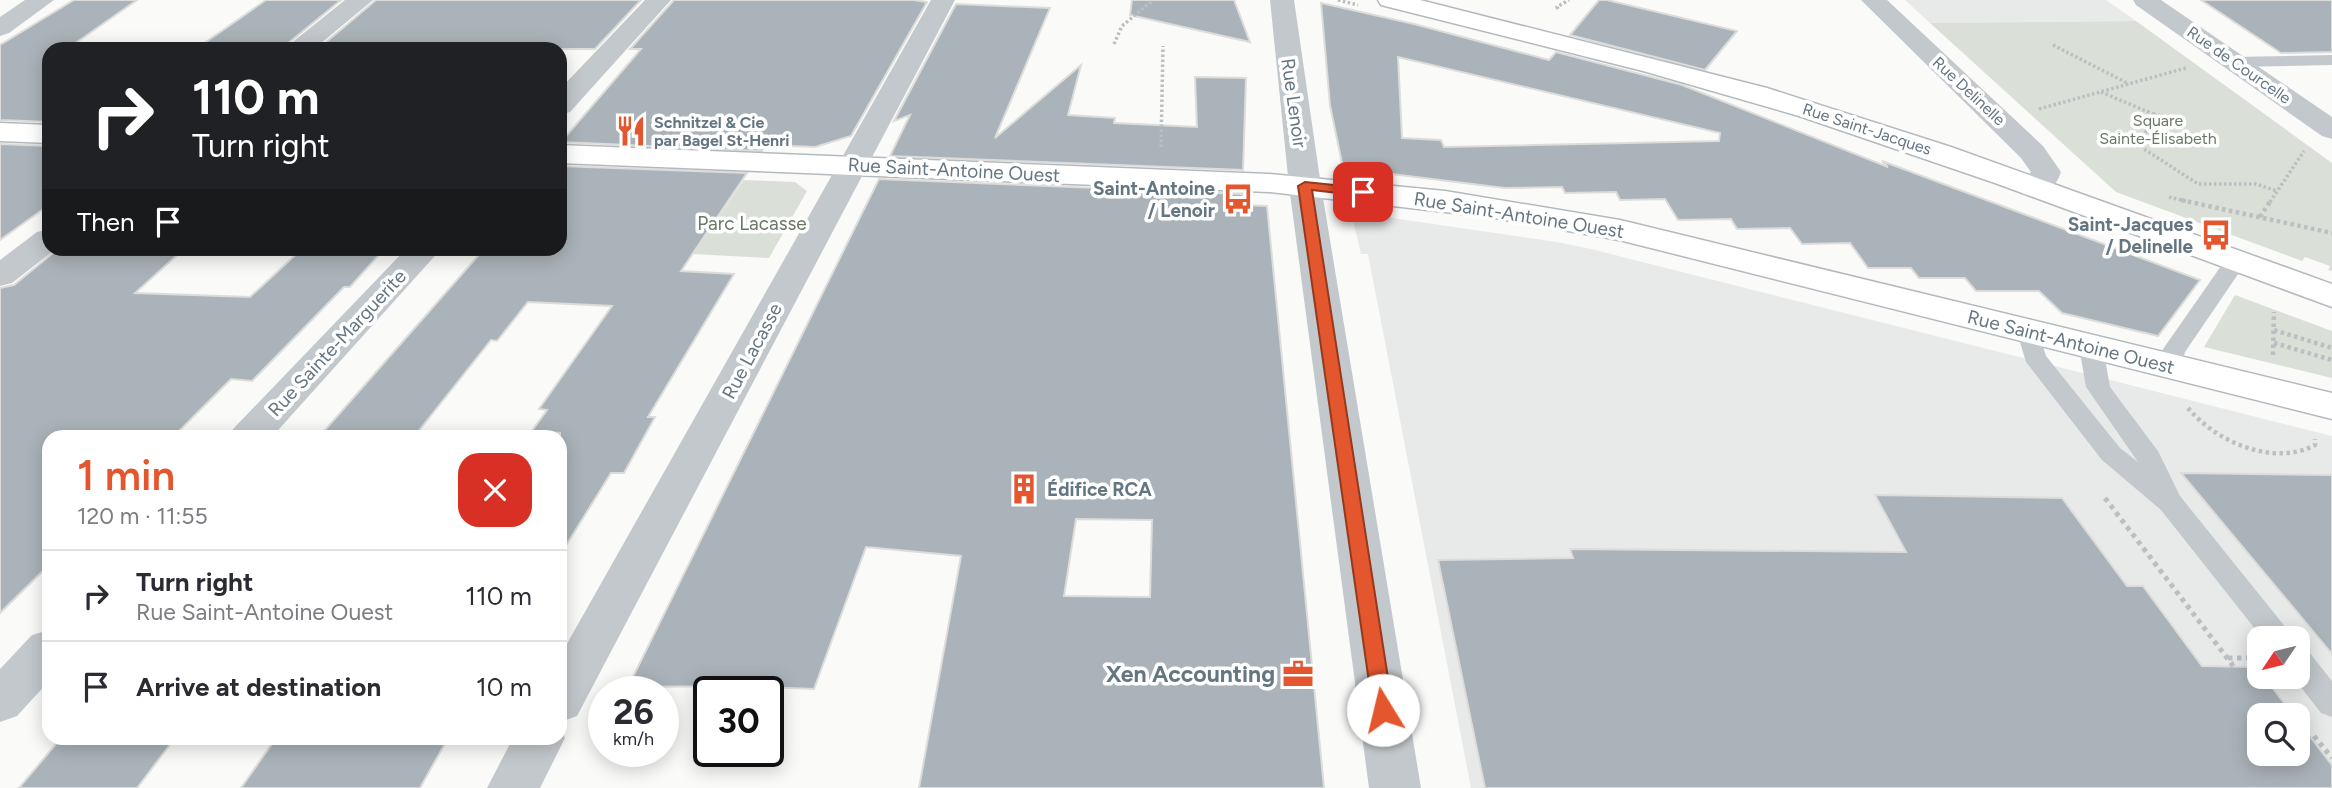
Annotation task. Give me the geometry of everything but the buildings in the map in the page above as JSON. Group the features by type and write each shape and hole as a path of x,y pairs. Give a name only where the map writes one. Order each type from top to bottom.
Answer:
{"main road":[{"name":"Rue Saint-Jacques","path":"1390,0 1761,95 1867,128 2332,296"},
{"path":"0,132 42,134"},
{"name":"Rue Saint-Antoine Ouest","path":"567,154 1305,186 1578,221 2171,366 2323,416"}],"street":[{"path":"0,28 42,0"},
{"path":"306,42 361,0"},
{"path":"567,99 659,0"},
{"name":"Rue Lacasse","path":"567,688 943,0"},
{"name":"Rue Lenoir","path":"1282,0 1305,186 1395,788"},
{"name":"Rue Delinelle","path":"1873,0 2032,152 2046,172 2034,188"},
{"name":"Rue de Courcelle","path":"2145,0 2332,130"},
{"path":"0,276 42,244"},
{"name":"Rue Sainte-Marguerite","path":"255,430 419,256"},
{"path":"0,701 42,656"},
{"path":"513,788 536,745"}],"lane":[{"path":"2235,62 2332,60"},
{"path":"2171,366 2173,352 2236,261"},
{"path":"2029,331 2034,357 2111,454 2171,503 2270,626"},
{"path":"2091,347 2098,387 2149,457 2171,503"},
{"path":"2314,674 2332,704"}],"path":[{"path":"1114,44 1122,26 1153,0"},
{"path":"2053,45 2129,84"},
{"path":"1161,148 1163,46"},
{"path":"2028,112 2197,65"},
{"path":"2101,92 2153,114 2167,117"},
{"path":"2153,114 2151,126 2143,135 2144,149 2192,182 2207,186 2256,184 2277,191"},
{"path":"2260,217 2308,145"},
{"path":"2159,195 2332,233"},
{"path":"2274,317 2274,346 2332,360"},
{"path":"2274,330 2332,348"},
{"path":"2186,401 2193,416 2202,424 2230,440 2268,452 2288,454 2309,450 2315,445 2323,416"},
{"path":"2100,490 2234,667"},
{"path":"2228,658 2247,658"}],"shaded area":[{"path":"1905,0 2106,0 2136,21 1930,23"},
{"path":"1351,212 1557,242 2332,436 2332,788 1471,788 1368,254 1361,254"}],"green space":[{"name":"Square Sainte-Élisabeth","path":"2136,21 2332,163 2332,271 2328,270 2330,266 2305,257 2302,261 2116,192 1930,23"},
{"name":"Parc Lacasse","path":"744,180 795,182 807,191 769,258 693,254"},
{"path":"2235,295 2332,331 2332,378 2204,347"}],"place":[{"name":"Schnitzel & Cie par Bagel St-Henri","path":"631,131"},
{"name":"Saint-Antoine / Lenoir","path":"1238,199"},
{"name":"Saint-Jacques / Delinelle","path":"2216,235"},
{"name":"Édifice RCA","path":"1024,489"},
{"name":"Xen Accounting","path":"1298,674"}],"route":[{"path":"1363,192 1305,186 1383,710"}]}
